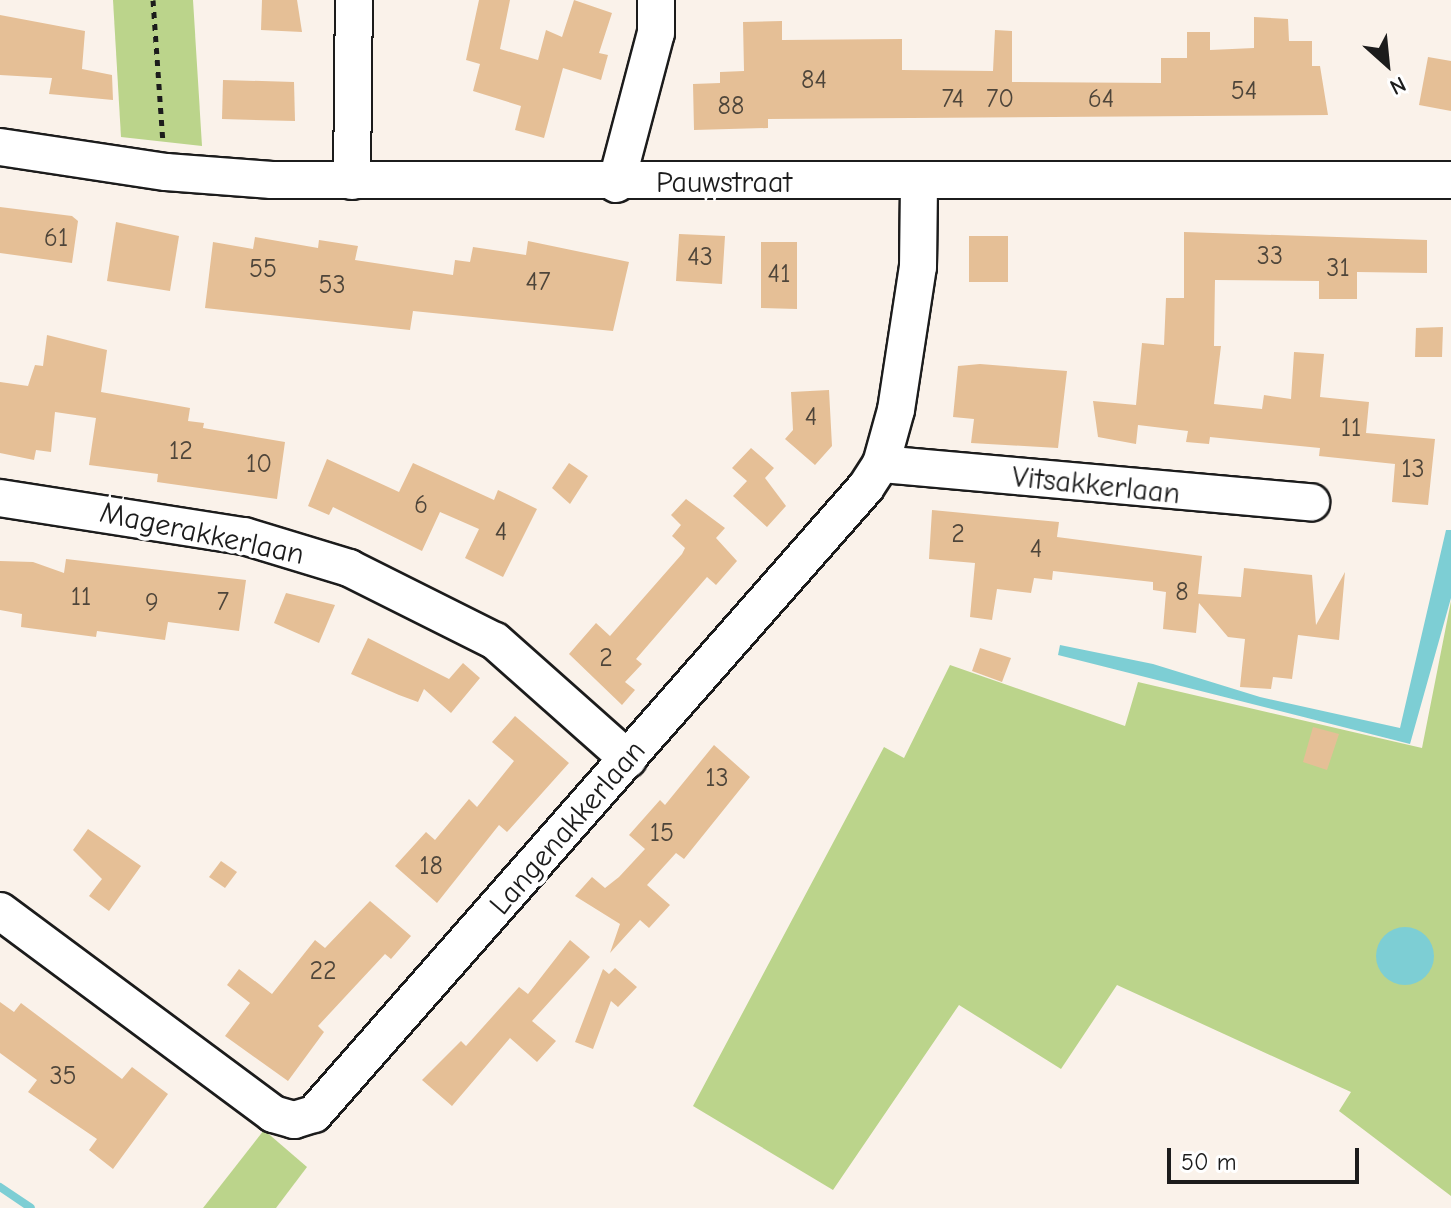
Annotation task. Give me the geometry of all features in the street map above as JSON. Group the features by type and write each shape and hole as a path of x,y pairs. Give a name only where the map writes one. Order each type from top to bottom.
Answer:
{"street":[{"path":"352,181 354,0"},
{"path":"616,184 656,33 656,0"},
{"name":"Pauwstraat","path":"0,147 166,172 352,181 616,184 1451,180"},
{"name":"Langenakkerlaan","path":"0,911 273,1114 305,1118 324,1104 836,523 881,464 896,410 918,267 919,182"},
{"name":"Vitsakkerlaan","path":"881,464 1311,502"},
{"name":"Magerakkerlaan","path":"0,498 244,536 349,568 495,641 628,759"}],"path":[{"path":"153,0 166,172"}],"green space":[{"path":"113,0 193,0 202,146 121,137"},
{"path":"1451,601 1451,1196 1339,1111 1351,1092 1117,985 1061,1069 959,1005 833,1190 693,1106 884,747 904,758 950,665 1125,726 1138,682 1422,748"},
{"path":"264,1130 307,1167 276,1208 203,1208"}],"water":[{"path":"1446,530 1451,530 1451,598 1410,744 1058,655 1060,645 1153,664 1260,697 1400,728"},
{"path":"1405,927 1425,936 1434,956 1425,976 1405,985 1385,976 1376,956 1385,936"}],"building":[{"path":"262,0 297,0 302,32 261,30"},
{"path":"479,0 510,0 500,49 538,60 546,30 562,37 574,0 612,13 599,53 608,55 601,80 563,68 544,138 515,130 521,106 473,91 480,64 466,60"},
{"path":"0,15 85,31 82,69 112,75 113,100 49,94 52,78 0,75"},
{"path":"1254,17 1288,19 1289,41 1312,41 1312,66 1320,66 1328,115 768,119 768,128 694,130 693,84 720,83 720,72 744,71 743,22 782,21 782,40 902,39 902,70 993,71 995,30 1012,31 1012,82 1161,83 1161,58 1187,58 1187,32 1210,32 1210,50 1254,48"},
{"path":"1428,57 1451,61 1451,111 1419,105"},
{"path":"223,80 294,82 295,121 222,119"},
{"path":"0,207 72,216 78,221 72,263 0,253"},
{"path":"116,222 179,236 170,291 107,281"},
{"path":"1184,232 1427,240 1427,273 1357,272 1357,299 1319,299 1319,281 1215,280 1214,346 1221,346 1214,404 1262,409 1264,395 1291,399 1294,352 1324,354 1320,397 1369,402 1366,433 1435,439 1428,505 1392,502 1395,464 1319,456 1320,448 1210,437 1209,444 1186,442 1188,431 1138,425 1136,444 1098,437 1093,401 1136,405 1142,343 1164,345 1166,298 1184,298"},
{"path":"679,234 725,236 722,284 676,281"},
{"path":"969,236 1008,236 1008,282 969,282"},
{"path":"255,237 318,248 319,240 358,246 355,260 453,275 455,260 470,262 473,247 526,255 528,241 629,262 613,331 413,311 410,330 205,308 213,242 253,249"},
{"path":"761,242 797,242 797,309 761,308"},
{"path":"1443,327 1442,357 1415,357 1416,328"},
{"path":"47,335 107,350 101,392 190,408 188,421 204,423 203,428 285,442 277,499 157,482 158,474 89,465 96,418 55,412 51,452 36,450 34,460 0,453 0,382 28,386 35,365 43,366"},
{"path":"980,364 1067,371 1058,448 971,443 974,419 953,417 958,366"},
{"path":"829,390 832,446 815,465 785,439 793,430 791,392"},
{"path":"751,448 774,468 765,478 786,506 767,527 733,496 747,481 732,468"},
{"path":"327,459 399,492 413,463 494,500 498,490 537,509 503,577 465,558 479,529 440,512 422,551 333,507 329,515 308,506"},
{"path":"569,463 588,476 570,504 552,488"},
{"path":"686,499 725,528 716,538 737,561 716,585 707,577 636,659 642,664 625,682 635,690 622,705 569,654 596,623 610,636 682,554 685,548 672,536 681,525 671,515"},
{"path":"932,510 1059,522 1057,537 1202,556 1198,594 1241,597 1244,568 1312,575 1316,625 1345,572 1339,640 1298,635 1292,679 1273,677 1271,689 1240,687 1245,639 1228,637 1199,603 1196,633 1163,629 1166,592 1153,590 1153,582 1053,571 1052,580 1034,578 1031,593 997,589 992,620 970,617 975,563 929,559"},
{"path":"66,559 246,580 239,631 168,622 165,640 97,631 96,637 21,627 22,614 0,610 0,561 33,562 64,573"},
{"path":"286,593 335,605 319,643 274,623"},
{"path":"368,638 449,679 463,663 480,678 451,713 424,689 418,702 351,674"},
{"path":"980,648 1011,658 1002,682 972,671"},
{"path":"515,716 569,763 507,832 499,825 437,903 395,866 426,832 435,840 469,799 477,807 514,761 492,742"},
{"path":"1313,727 1339,734 1327,770 1303,762"},
{"path":"714,745 750,777 684,859 676,853 647,885 670,905 649,928 640,920 610,953 620,924 575,896 592,877 605,888 645,849 629,835 660,800 665,805"},
{"path":"88,829 141,866 109,911 89,896 102,879 73,850"},
{"path":"221,861 237,872 225,888 209,877"},
{"path":"370,901 411,936 391,959 385,954 318,1026 324,1032 288,1081 225,1036 250,1003 227,985 239,969 272,994 315,940 325,948"},
{"path":"570,940 590,957 532,1021 556,1041 537,1062 510,1038 452,1106 422,1080 461,1041 466,1046 519,987 528,994"},
{"path":"615,968 637,987 618,1007 611,1001 593,1049 575,1042 603,969 609,974"},
{"path":"0,1002 14,1012 21,1003 122,1079 132,1067 168,1094 113,1169 89,1150 97,1139 28,1092 37,1080 0,1053"}],"waterway":[{"path":"0,1187 31,1208"}]}
